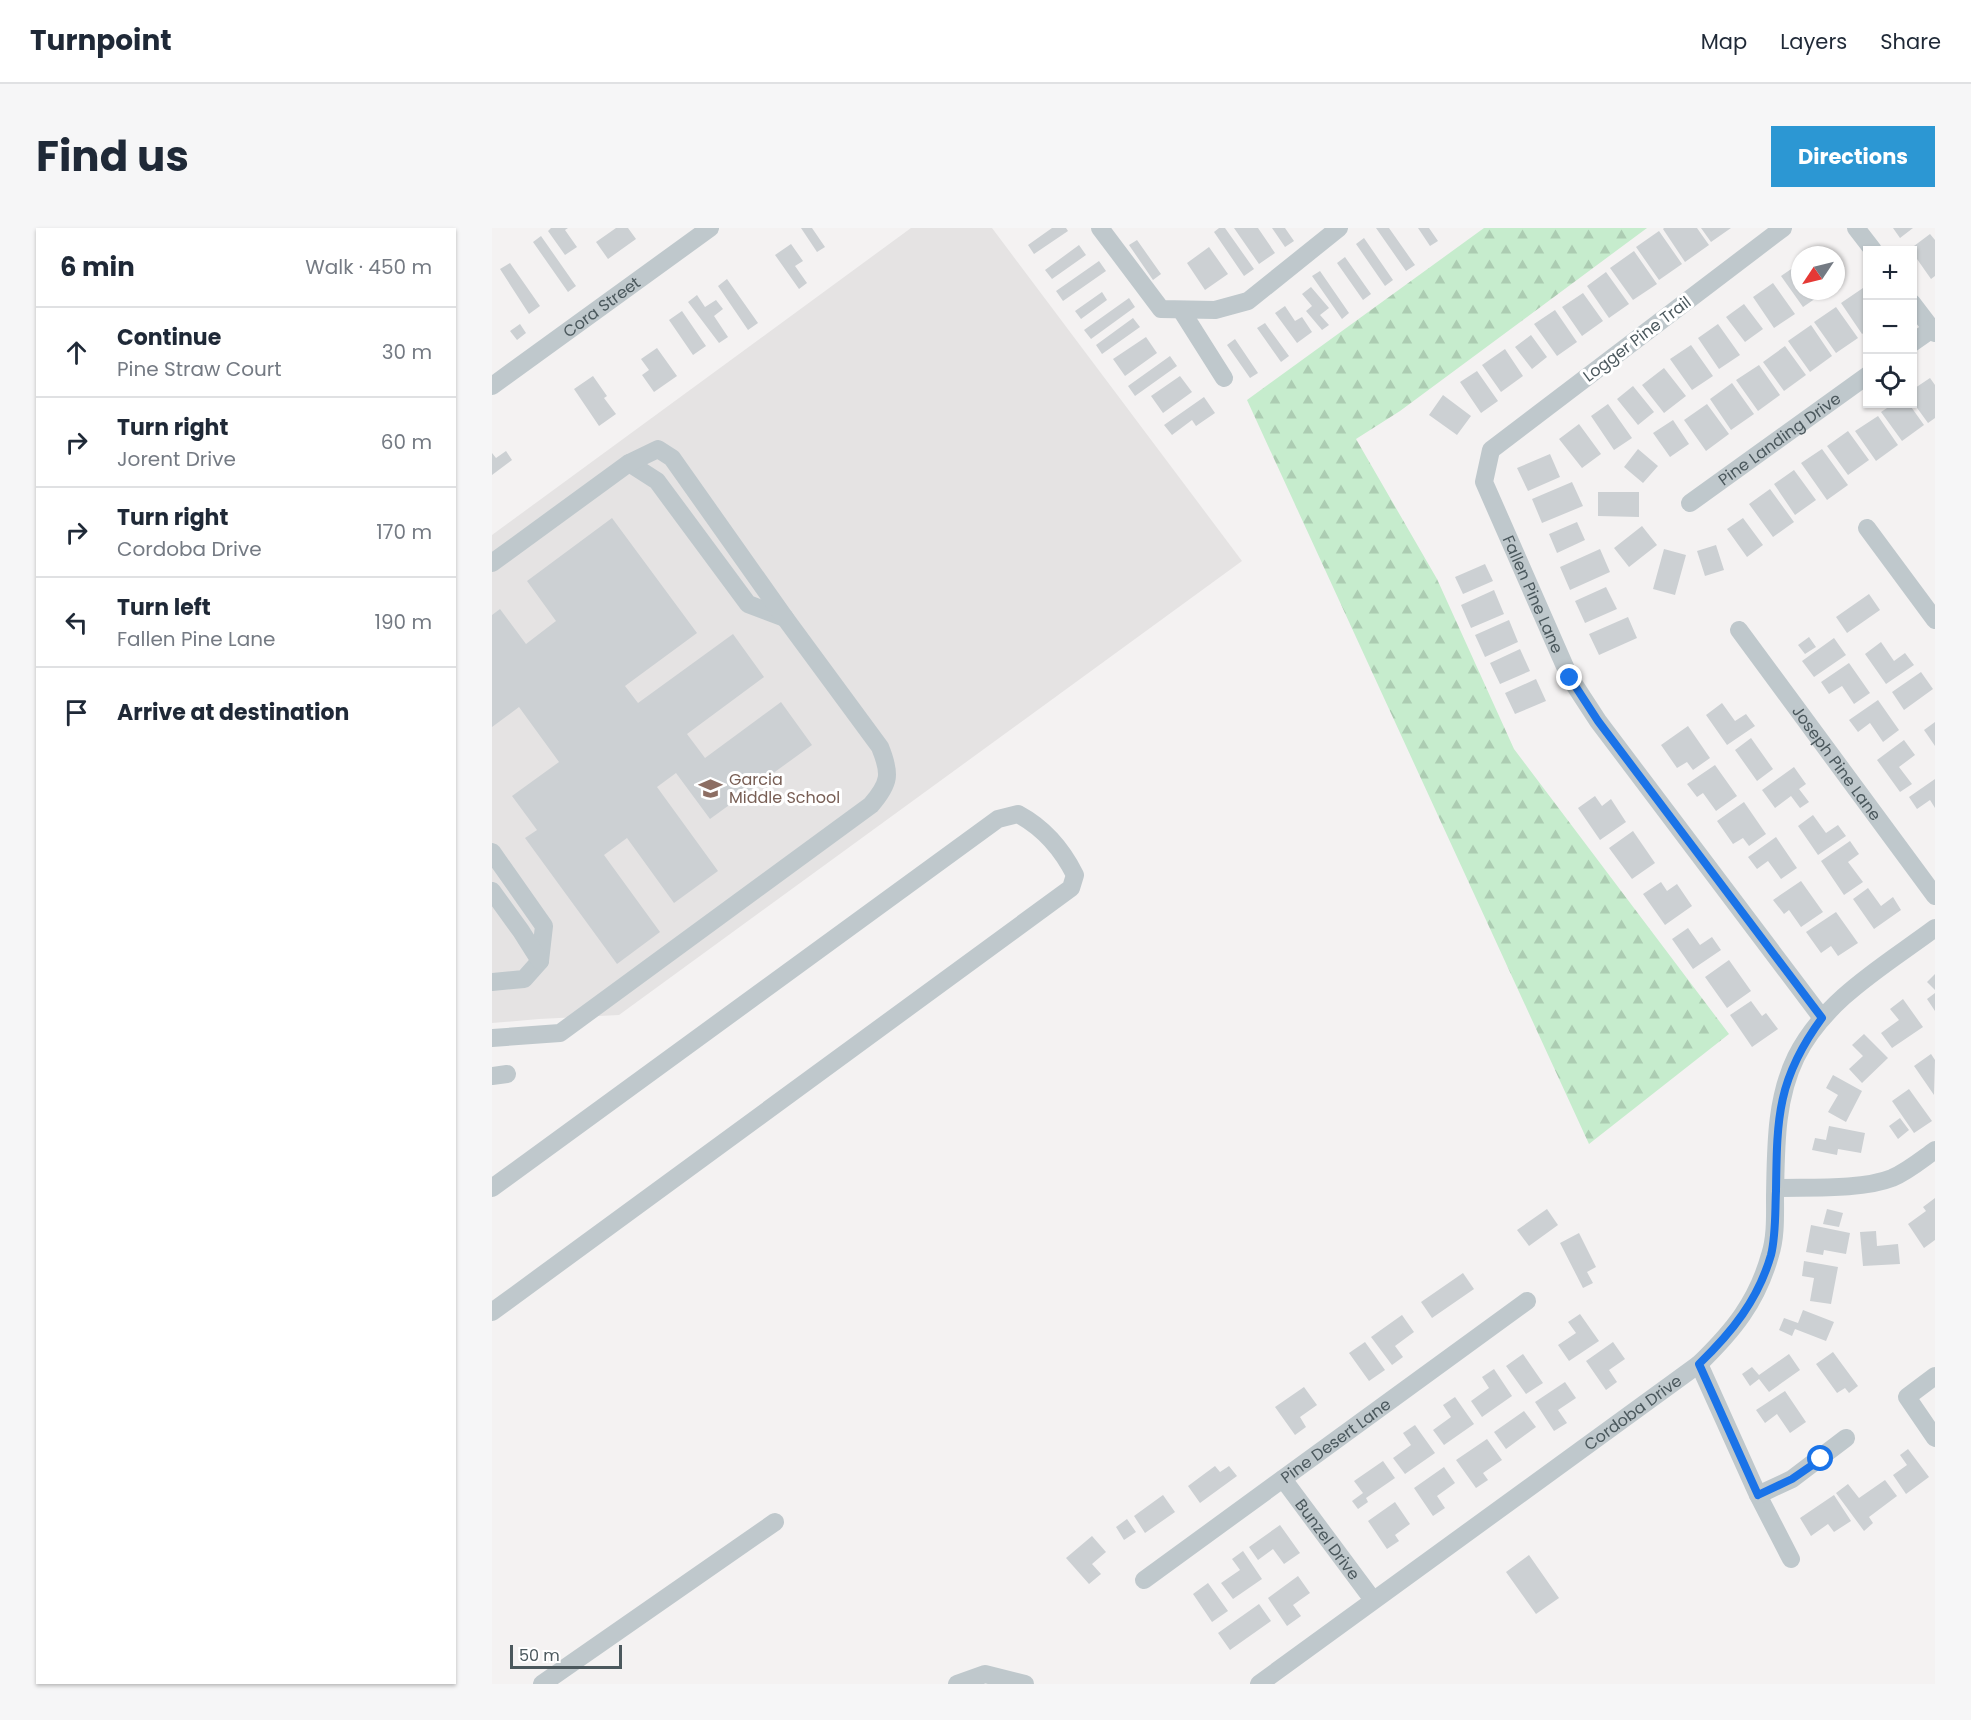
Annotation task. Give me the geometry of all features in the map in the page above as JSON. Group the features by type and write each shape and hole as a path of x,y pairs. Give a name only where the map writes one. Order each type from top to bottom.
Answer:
{"street":[{"name":"Cora Street","path":"492,386 710,228"},
{"path":"1100,228 1161,309 1181,310 1215,310 1248,301 1318,234 1339,228"},
{"name":"Logger Pine Trail","path":"1491,450 1783,228"},
{"path":"1856,228 1870,246"},
{"path":"1917,309 1934,330 1917,340"},
{"path":"1181,310 1224,378"},
{"name":"Pine Landing Drive","path":"1690,503 1863,379"},
{"path":"492,563 629,463 658,448 672,458 880,747 888,766 885,789 871,805 560,1033 492,1038"},
{"name":"Fallen Pine Lane","path":"1491,450 1484,482 1570,678 1598,721 1822,1018"},
{"path":"629,463 657,481 748,604 785,618"},
{"path":"1867,528 1935,620"},
{"name":"Joseph Pine Lane","path":"1739,630 1935,896"},
{"path":"492,1188 998,819 1018,814 1034,822 1067,860 1075,875 1071,888 492,1311"},
{"path":"492,852 544,926 540,961 524,979 492,982"},
{"path":"492,891 540,961"},
{"name":"Cordoba Drive","path":"1258,1684 1699,1364 1724,1340 1744,1315 1771,1254 1778,1118 1784,1087 1796,1058 1822,1018 1850,991 1935,928"},
{"path":"1776,1188 1870,1184 1892,1178 1914,1166 1935,1150"},
{"name":"Pine Desert Lane","path":"1144,1580 1527,1301"},
{"path":"1699,1364 1758,1495 1791,1559"},
{"path":"1935,1376 1906,1397 1935,1438"},
{"path":"1758,1495 1792,1479 1846,1438"},
{"name":"Bunzel Drive","path":"1283,1479 1373,1600"},
{"path":"542,1684 775,1522"},
{"path":"957,1684 985,1674 1025,1684"}],"shaded area":[{"name":"Garcia Middle School","path":"911,228 992,228 1242,561 619,1015 492,1023 492,535"}],"green space":[{"path":"1484,228 1647,228 1400,411 1356,439 1437,579 1514,749 1729,1034 1589,1144 1247,400"}],"building":[{"path":"551,228 568,228 565,230 577,247 565,255 548,231"},
{"path":"616,228 628,228 636,239 608,259 596,242"},
{"path":"801,228 812,228 825,247 817,252"},
{"path":"1052,228 1066,228 1068,231 1034,254 1028,245"},
{"path":"1219,228 1225,228 1254,269 1244,276 1214,232"},
{"path":"1234,228 1258,228 1275,253 1259,264"},
{"path":"1272,228 1285,228 1294,241 1285,247"},
{"path":"1376,228 1389,228 1415,265 1406,271"},
{"path":"1418,228 1429,228 1438,241 1430,246"},
{"path":"1664,228 1697,228 1709,245 1685,262"},
{"path":"1701,228 1731,228 1711,242"},
{"path":"1893,228 1913,228 1900,238"},
{"path":"1659,231 1682,264 1659,280 1636,247"},
{"path":"1930,234 1935,240 1935,276 1931,279 1917,259 1917,246 1914,246"},
{"path":"541,236 576,286 568,292 533,242"},
{"path":"1364,238 1393,280 1385,286 1356,244"},
{"path":"1137,240 1161,274 1153,280 1129,245"},
{"path":"791,244 803,261 795,266 807,283 799,289 775,255"},
{"path":"1079,245 1086,255 1052,279 1045,270"},
{"path":"1209,247 1228,274 1205,290 1187,263"},
{"path":"1634,251 1657,284 1633,300 1610,268"},
{"path":"1345,257 1371,294 1363,300 1337,263"},
{"path":"1099,261 1106,271 1063,301 1056,291"},
{"path":"510,263 540,306 529,314 500,269"},
{"path":"1791,269 1791,290 1781,276"},
{"path":"1320,271 1349,313 1342,319 1312,276"},
{"path":"1606,272 1629,304 1609,318 1587,286"},
{"path":"727,279 758,323 748,330 718,286"},
{"path":"1773,283 1795,314 1774,328 1753,297"},
{"path":"1311,287 1329,308 1320,315 1329,325 1322,330 1306,311 1312,306 1302,294"},
{"path":"1863,288 1863,333 1862,334 1841,303"},
{"path":"1102,292 1107,300 1081,319 1075,311"},
{"path":"1583,293 1603,321 1582,336 1562,307"},
{"path":"697,295 705,307 716,300 723,309 714,316 728,337 719,343 688,302"},
{"path":"1129,298 1135,307 1091,339 1084,330"},
{"path":"1798,300 1813,300 1803,307"},
{"path":"1744,304 1763,329 1745,342 1726,317"},
{"path":"1285,306 1295,321 1302,317 1312,332 1297,343 1275,313"},
{"path":"1836,307 1858,338 1836,353 1814,322"},
{"path":"1555,310 1577,342 1557,356 1534,324"},
{"path":"682,311 706,346 693,355 669,320"},
{"path":"1133,318 1140,327 1102,354 1096,345"},
{"path":"1265,323 1289,356 1281,362 1257,328"},
{"path":"520,324 526,333 517,340 510,331"},
{"path":"1718,324 1740,355 1719,369 1698,338"},
{"path":"1811,325 1832,356 1810,372 1788,341"},
{"path":"1531,335 1547,357 1532,369 1515,347"},
{"path":"1146,337 1157,353 1125,376 1113,359"},
{"path":"1235,339 1258,373 1250,378 1227,345"},
{"path":"1691,345 1713,376 1692,390 1670,359"},
{"path":"1785,346 1806,375 1784,391 1763,362"},
{"path":"657,348 677,376 654,392 642,375 649,370 641,359"},
{"path":"1505,349 1523,376 1501,392 1482,365"},
{"path":"1170,356 1177,366 1135,396 1128,386"},
{"path":"1759,365 1780,395 1758,411 1736,380"},
{"path":"1664,368 1686,396 1664,413 1642,385"},
{"path":"1477,371 1498,401 1481,413 1460,382"},
{"path":"593,376 607,396 604,398 616,414 599,426 574,389"},
{"path":"1180,376 1192,392 1163,413 1151,396"},
{"path":"1930,378 1935,385 1935,418 1928,423 1917,408 1917,387"},
{"path":"1732,383 1754,414 1731,430 1710,399"},
{"path":"1633,386 1654,412 1638,425 1617,399"},
{"path":"1443,395 1471,416 1457,435 1429,415"},
{"path":"1204,397 1215,413 1196,426 1192,420 1172,435 1164,425"},
{"path":"1608,404 1632,438 1614,450 1591,416"},
{"path":"1707,404 1729,434 1706,451 1684,420"},
{"path":"1887,408 1912,408 1924,425 1902,441 1881,412"},
{"path":"1878,416 1898,445 1876,461 1855,431"},
{"path":"1673,420 1689,444 1670,457 1653,433"},
{"path":"1579,424 1601,454 1582,468 1559,439"},
{"path":"1848,431 1869,460 1848,475 1827,446"},
{"path":"1638,449 1658,466 1643,483 1624,467"},
{"path":"1822,449 1848,485 1827,500 1801,463"},
{"path":"506,451 512,460 492,475 492,453 496,458"},
{"path":"1550,454 1560,477 1528,491 1517,468"},
{"path":"1794,470 1816,500 1795,515 1774,484"},
{"path":"1572,482 1583,506 1542,523 1532,499"},
{"path":"1770,489 1794,522 1773,537 1749,504"},
{"path":"1598,492 1639,492 1639,517 1598,516"},
{"path":"612,518 697,633 625,686 638,703 733,634 764,677 687,734 705,758 781,702 812,745 710,819 676,773 657,787 718,871 674,903 627,838 604,855 660,932 617,964 525,838 537,830 512,796 559,762 519,707 492,727 492,615 500,609 526,644 556,621 527,581"},
{"path":"1743,518 1763,545 1747,557 1727,529"},
{"path":"1577,522 1585,540 1557,553 1549,534"},
{"path":"1642,526 1657,545 1629,567 1614,548"},
{"path":"1716,545 1724,570 1705,576 1697,551"},
{"path":"1600,549 1610,572 1570,590 1560,567"},
{"path":"1664,549 1686,555 1675,595 1653,589"},
{"path":"1485,564 1493,581 1463,594 1455,577"},
{"path":"1606,587 1617,609 1585,623 1575,601"},
{"path":"1494,590 1504,614 1471,628 1461,605"},
{"path":"1869,594 1880,610 1847,633 1836,617"},
{"path":"1628,617 1637,638 1599,655 1589,634"},
{"path":"1509,620 1518,642 1485,657 1475,635"},
{"path":"1809,637 1816,647 1805,654 1798,645"},
{"path":"1834,638 1846,655 1814,677 1802,661"},
{"path":"1881,642 1894,661 1905,653 1914,665 1886,684 1865,654"},
{"path":"1520,649 1530,671 1500,684 1490,663"},
{"path":"1849,663 1870,693 1854,704 1842,686 1829,694 1821,682"},
{"path":"1921,672 1933,689 1904,710 1892,692"},
{"path":"1536,679 1546,701 1515,714 1505,693"},
{"path":"1878,700 1899,730 1883,742 1870,723 1858,732 1849,720"},
{"path":"1722,703 1735,721 1746,714 1755,726 1727,745 1706,715"},
{"path":"1935,722 1935,746 1924,730"},
{"path":"1688,726 1710,758 1693,770 1687,762 1677,768 1661,745"},
{"path":"1751,738 1773,769 1757,781 1735,750"},
{"path":"1904,740 1915,755 1899,767 1912,784 1900,792 1877,760"},
{"path":"1715,765 1737,796 1716,811 1703,793 1697,797 1687,784"},
{"path":"1794,767 1806,784 1799,789 1809,802 1800,808 1791,796 1775,808 1762,790"},
{"path":"1935,779 1935,808 1930,800 1917,809 1909,797"},
{"path":"1595,796 1602,806 1611,799 1626,822 1600,840 1578,808"},
{"path":"1744,802 1766,834 1749,846 1743,838 1733,844 1717,821"},
{"path":"1813,815 1826,833 1838,825 1846,836 1818,855 1798,826"},
{"path":"1633,831 1655,863 1632,879 1609,848"},
{"path":"1776,837 1797,868 1781,879 1768,861 1757,869 1748,857"},
{"path":"1850,841 1859,854 1848,862 1863,882 1844,895 1821,861"},
{"path":"1801,881 1823,912 1801,927 1789,910 1784,914 1773,900"},
{"path":"1661,882 1667,891 1677,884 1692,906 1665,925 1643,894"},
{"path":"1868,888 1881,906 1893,897 1901,910 1874,929 1853,899"},
{"path":"1836,912 1858,943 1838,956 1831,946 1821,953 1806,932"},
{"path":"1688,928 1700,945 1712,937 1721,950 1693,969 1672,939"},
{"path":"1729,960 1751,991 1727,1008 1705,977"},
{"path":"1935,974 1935,990 1927,982"},
{"path":"1935,993 1935,1011 1927,999"},
{"path":"1903,999 1923,1027 1892,1048 1881,1033 1899,1020 1890,1009"},
{"path":"1751,1001 1762,1016 1766,1013 1778,1029 1752,1047 1730,1015"},
{"path":"1864,1034 1888,1058 1862,1083 1849,1069 1863,1056 1852,1045"},
{"path":"1931,1054 1935,1060 1934,1095 1914,1066"},
{"path":"1833,1075 1862,1091 1846,1122 1828,1112 1838,1095 1826,1088"},
{"path":"1909,1089 1932,1121 1914,1133 1892,1101"},
{"path":"1900,1118 1909,1130 1898,1139 1889,1126"},
{"path":"1829,1126 1865,1133 1861,1153 1838,1149 1837,1155 1812,1150 1815,1138 1826,1140"},
{"path":"1935,1198 1935,1240 1924,1248 1908,1224 1926,1211 1923,1207"},
{"path":"1547,1209 1558,1225 1529,1246 1517,1230"},
{"path":"1827,1209 1843,1213 1839,1227 1823,1224"},
{"path":"1811,1225 1850,1233 1846,1254 1824,1250 1823,1255 1806,1252"},
{"path":"1876,1231 1877,1246 1898,1244 1900,1264 1863,1266 1860,1232"},
{"path":"1579,1233 1596,1267 1587,1272 1593,1283 1583,1288 1560,1243"},
{"path":"1804,1261 1838,1267 1831,1304 1810,1301 1814,1278 1802,1276"},
{"path":"1463,1273 1474,1289 1432,1318 1421,1302"},
{"path":"1803,1310 1834,1322 1826,1341 1795,1329 1792,1336 1779,1330 1784,1318 1798,1323"},
{"path":"1580,1314 1599,1341 1569,1361 1558,1345 1576,1333 1568,1322"},
{"path":"1402,1315 1414,1332 1395,1346 1403,1357 1392,1365 1371,1337"},
{"path":"1365,1342 1385,1370 1369,1381 1349,1353"},
{"path":"1613,1342 1625,1359 1609,1370 1617,1382 1606,1390 1586,1361"},
{"path":"1833,1352 1858,1386 1849,1393 1845,1388 1837,1393 1816,1364"},
{"path":"1523,1354 1543,1383 1526,1394 1506,1366"},
{"path":"1789,1354 1800,1370 1769,1392 1759,1379 1750,1386 1742,1374 1752,1367 1759,1375"},
{"path":"1494,1369 1512,1396 1482,1417 1471,1401 1489,1388 1482,1377"},
{"path":"1565,1382 1576,1398 1558,1410 1567,1423 1554,1431 1535,1402"},
{"path":"1304,1387 1317,1405 1300,1417 1306,1427 1295,1435 1275,1407"},
{"path":"1785,1391 1806,1422 1790,1433 1777,1414 1765,1423 1756,1410"},
{"path":"1455,1397 1474,1424 1444,1445 1433,1430 1451,1417 1443,1405"},
{"path":"1524,1411 1536,1427 1506,1449 1494,1432"},
{"path":"1415,1425 1435,1453 1405,1474 1393,1458 1411,1445 1403,1433"},
{"path":"1487,1439 1502,1460 1483,1473 1488,1480 1476,1488 1456,1460"},
{"path":"1908,1449 1929,1477 1906,1494 1893,1475 1907,1465 1900,1455"},
{"path":"1383,1461 1395,1478 1366,1498 1368,1502 1358,1509 1352,1501 1363,1493 1354,1481"},
{"path":"1215,1466 1220,1472 1229,1466 1237,1476 1200,1503 1188,1486"},
{"path":"1444,1467 1455,1483 1437,1496 1445,1508 1433,1516 1414,1488"},
{"path":"1885,1480 1897,1496 1869,1517 1873,1523 1864,1531 1836,1493 1848,1484 1859,1498"},
{"path":"1163,1495 1175,1512 1145,1533 1134,1516"},
{"path":"1834,1495 1851,1521 1834,1532 1828,1524 1811,1536 1800,1518"},
{"path":"1395,1502 1410,1524 1395,1535 1399,1541 1387,1549 1368,1521"},
{"path":"1127,1519 1136,1532 1124,1540 1116,1527"},
{"path":"1280,1525 1300,1553 1284,1564 1273,1549 1258,1560 1249,1547"},
{"path":"1092,1536 1106,1552 1092,1564 1101,1574 1089,1584 1066,1558"},
{"path":"1243,1551 1262,1579 1233,1599 1221,1583 1240,1570 1232,1559"},
{"path":"1529,1555 1559,1598 1536,1614 1506,1572"},
{"path":"1298,1576 1310,1593 1293,1605 1301,1616 1287,1626 1268,1598"},
{"path":"1208,1583 1228,1611 1212,1622 1193,1594"},
{"path":"1259,1604 1271,1621 1230,1650 1218,1633"}],"place":[{"name":"Garcia Middle School","path":"711,788"}],"route":[{"path":"1570,678 1598,721 1822,1018 1810,1033 1796,1058 1784,1087 1778,1118 1775,1214 1771,1254 1744,1315 1724,1340 1699,1364 1758,1495 1792,1479 1821,1459"}]}
